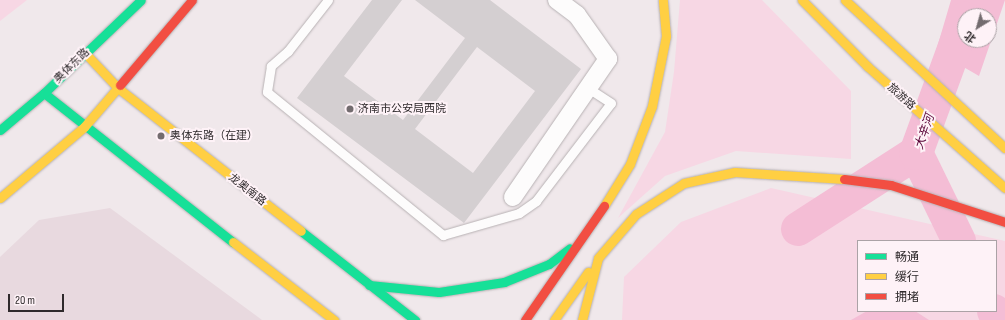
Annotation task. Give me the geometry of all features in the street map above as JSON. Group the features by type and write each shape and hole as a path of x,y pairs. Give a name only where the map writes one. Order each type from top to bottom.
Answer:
{"main road":[{"name":"奥体东路","path":"0,130 44,93 141,0"},
{"path":"0,198 84,127 192,0"},
{"path":"525,320 582,239 630,164 652,106 666,36 663,0"},
{"name":"旅游路","path":"802,0 867,66 1003,187"},
{"path":"845,0 1005,148"},
{"name":"龙奥南路","path":"85,53 118,88 415,320"},
{"path":"44,93 84,127 334,320"},
{"path":"554,320 598,258 636,214 684,183 735,172 830,177 891,185 1005,222"},
{"path":"369,285 439,292 504,282 549,264 582,239"},
{"path":"582,320 598,258"}],"street":[{"path":"513,197 608,59 577,15 557,0"}],"lane":[{"path":"328,0 288,51 271,66 267,92 443,235 519,212 536,201 611,103 588,88"}],"shaded area":[{"path":"0,0 27,0 0,21"},
{"path":"680,0 762,0 851,91 851,159 736,151 665,176 618,218 665,132 674,72"},
{"path":"951,0 1005,0 997,23 997,8 957,8 957,48 989,48 979,76 936,51"},
{"path":"771,188 1005,241 1005,320 622,320 624,277 681,222"},
{"path":"110,208 262,320 0,320 0,257 39,220"},
{"path":"865,312 917,312 929,320 851,320"}],"building":[{"name":"济南市公安局西院","path":"372,0 402,0 344,76 403,120 465,38 415,0 490,0 581,69 464,223 297,98","holes":["477,47 535,91 473,173 415,129"]}],"waterway":[{"name":"大辛河","path":"957,41 916,153 959,240"},
{"path":"798,229 916,153"},
{"name":"大辛河","path":"994,312 998,320"}],"traffic: fast":[{"path":"0,130 44,93 141,0"},
{"path":"44,93 233,242"},
{"path":"301,231 415,320"},
{"path":"369,285 439,292 504,282 549,264 570,248"}],"traffic: slow":[{"path":"604,206 630,164 652,106 666,36 663,0"},
{"path":"802,0 867,66 1005,188"},
{"path":"845,0 1005,148"},
{"path":"85,53 118,88 301,231"},
{"path":"0,198 84,127 120,85"},
{"path":"582,320 598,258 636,214 684,183 735,172 844,179"},
{"path":"233,242 334,320"},
{"path":"554,320 588,272"}],"traffic: jam":[{"path":"120,85 192,0"},
{"path":"844,179 891,185 1005,222"},
{"path":"525,320 604,206"}],"place":[{"name":"济南市公安局西院","path":"350,109"},
{"name":"奥体东路（在建）","path":"161,136"}]}
